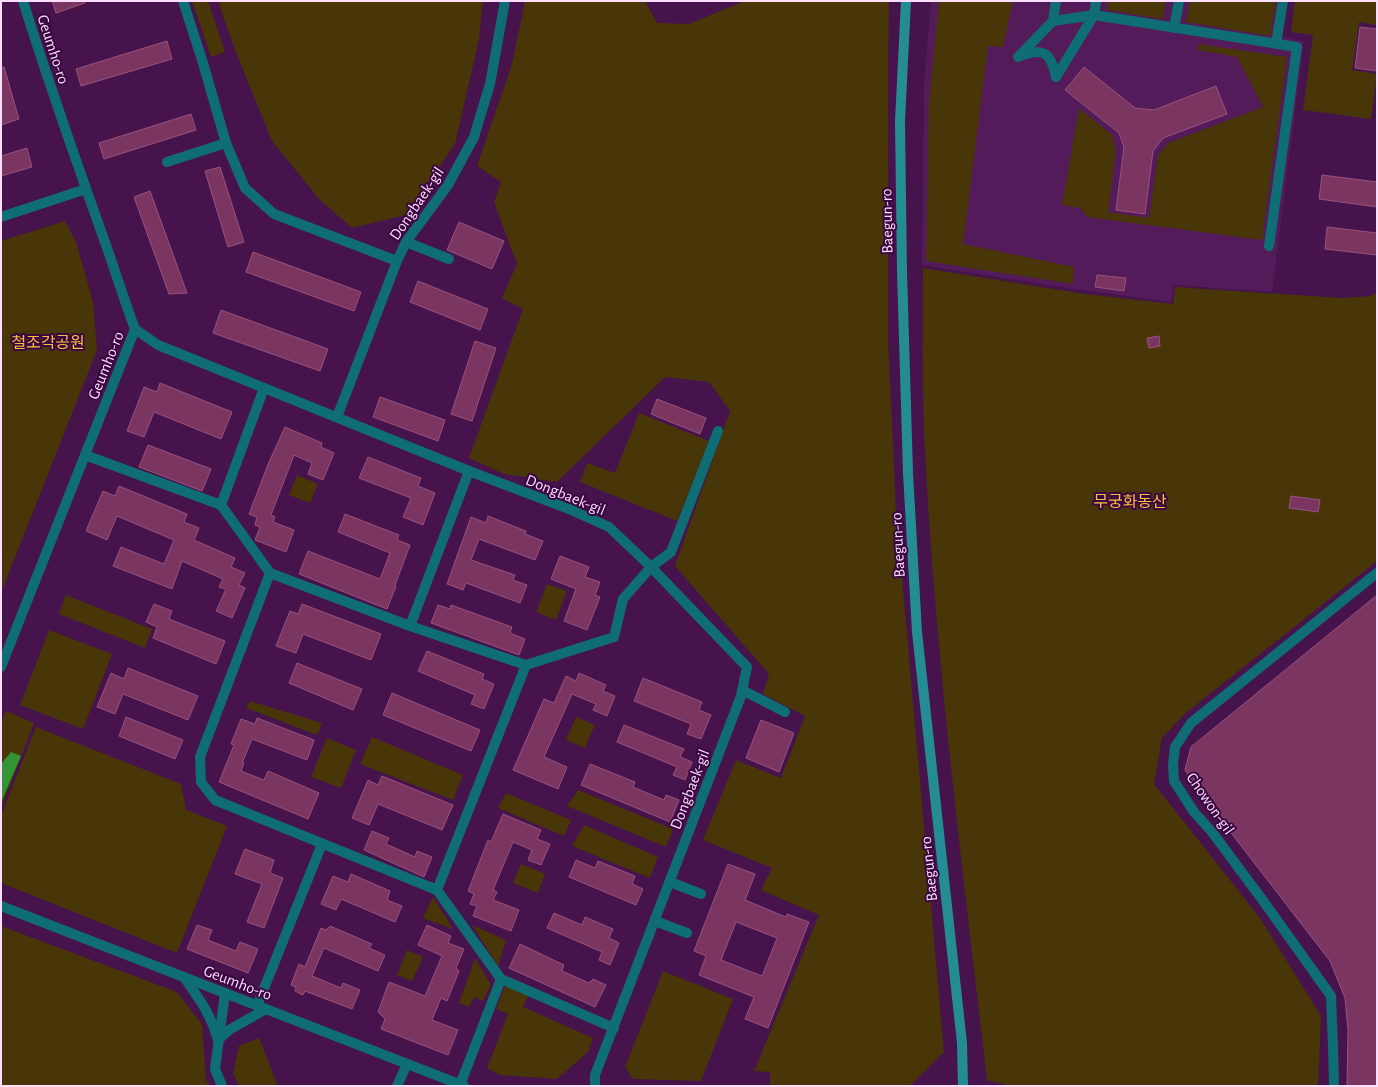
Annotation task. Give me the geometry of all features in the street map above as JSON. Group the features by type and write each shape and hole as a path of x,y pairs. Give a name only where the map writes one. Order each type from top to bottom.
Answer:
{"main road":[{"name":"Baegun-ro","path":"906,1 900,120 902,272 909,481 917,632 960,1027 964,1086"}],"street":[{"name":"Geumho-ro","path":"1,667 135,329 122,296 56,105 23,1"},
{"path":"183,1 226,143 245,188 274,214 397,261"},
{"name":"Dongbaek-gil","path":"505,1 490,84 474,137 448,185 406,242 397,261 337,417 469,471 569,509 609,527 651,567 747,667 742,690 670,882 595,1075 596,1086"},
{"path":"1056,1 1053,21 1018,57 1032,52 1043,53 1053,62 1056,77 1094,16 1096,1"},
{"path":"1174,28 1179,1"},
{"path":"1276,44 1283,1"},
{"path":"1053,21 1094,16 1297,48 1269,246"},
{"path":"167,162 226,143"},
{"path":"1,217 86,189"},
{"path":"406,242 449,259"},
{"path":"135,329 158,346 337,417"},
{"path":"221,505 264,388"},
{"path":"85,455 221,505 270,573 410,626 526,665 614,637 623,599 651,567 671,552 718,431"},
{"path":"410,626 469,471"},
{"path":"270,573 200,757 201,782 216,800 437,890 501,979 614,1028"},
{"name":"Chowon-gil","path":"1334,1086 1334,1047 1331,996 1212,832 1194,812 1174,781 1173,765 1175,747 1191,723 1377,573"},
{"path":"437,890 526,665"},
{"path":"742,690 785,712"},
{"path":"218,1040 229,1030 261,1007 322,844"},
{"path":"670,882 701,894"},
{"name":"Geumho-ro","path":"1,906 462,1085"},
{"path":"654,922 686,933"},
{"path":"184,977 213,1022 218,1040"},
{"path":"462,1085 501,979"},
{"path":"222,1086 215,1069 225,993"},
{"path":"397,1086 406,1064"}],"shaded area":[{"path":"931,1 1287,1 1281,37 1304,41 1272,292 1174,285 1171,302 1074,289 922,265 924,83"},
{"path":"11,752 21,756 1,800 1,764"}],"green space":[{"path":"192,1 208,1 225,52 211,57"},
{"path":"218,1 483,1 479,39 455,144 406,215 352,228 319,199 272,141 235,50"},
{"path":"525,1 645,1 657,23 689,24 744,1 889,1 888,339 896,511 944,1052 910,1086 770,1086 770,1072 754,1071 819,915 761,890 772,868 703,840 736,760 781,778 805,716 763,694 769,674 675,566 730,411 709,382 665,377 557,482 504,474 469,458 523,309 502,298 517,264 494,202 501,182 477,166 512,64"},
{"path":"939,1 1013,1 1003,47 988,46 963,244 1074,267 1073,284 926,261 929,102"},
{"path":"1108,1 1166,1 1163,19 1107,10"},
{"path":"1190,1 1276,1 1270,36 1186,22"},
{"path":"1295,1 1377,1 1377,25 1359,22 1352,70 1377,74 1371,119 1303,110 1313,35 1291,32"},
{"path":"1198,44 1287,57 1262,240 1087,217 1080,208 1062,205 1079,108 1112,135 1116,150 1108,212 1149,218 1158,155 1168,143 1263,107 1237,57 1198,50"},
{"name":"철조각공원","path":"65,221 76,242 93,302 97,350 1,593 1,241"},
{"name":"무궁화동산","path":"923,268 1085,294 1173,304 1175,287 1342,298 1371,296 1377,292 1377,561 1186,713 1162,738 1154,784 1260,918 1321,1016 1318,1086 1011,1086 987,1080 950,757 935,595 924,432"},
{"path":"639,413 709,441 677,521 580,482 587,463 615,473"},
{"path":"297,475 318,484 310,503 289,495"},
{"path":"547,584 567,591 556,620 536,612"},
{"path":"66,595 152,629 145,648 59,614"},
{"path":"49,630 112,654 83,729 20,705"},
{"path":"250,701 322,723 317,735 246,708"},
{"path":"6,711 34,723 1,809 1,723"},
{"path":"576,717 595,725 585,748 566,740"},
{"path":"36,727 181,784 186,810 227,826 177,953 1,883 1,816"},
{"path":"372,737 463,775 453,800 360,764"},
{"path":"327,738 356,750 341,788 311,777"},
{"path":"578,790 673,829 666,847 567,806"},
{"path":"506,793 571,820 564,836 498,808"},
{"path":"584,825 658,857 650,878 572,846"},
{"path":"521,864 545,874 538,893 513,883"},
{"path":"433,897 453,929 423,918"},
{"path":"472,925 506,940 498,966"},
{"path":"1,926 177,992 202,1024 206,1080 210,1086 1,1086"},
{"path":"407,950 423,957 412,981 397,975"},
{"path":"475,958 491,985 483,1001 474,997 469,1007 459,1003"},
{"path":"663,971 733,999 701,1081 633,1079 625,1067"},
{"path":"506,984 529,994 523,1007 593,1038 588,1052 557,1079 500,1075 487,1068 508,1014 496,1009"},
{"path":"259,1038 278,1086 239,1086 233,1073 239,1046"}],"building":[{"path":"52,1 85,1 85,3 56,13"},
{"path":"1360,27 1377,29 1377,71 1355,68"},
{"path":"167,41 172,59 81,86 76,69"},
{"path":"1,67 4,67 19,119 1,125"},
{"path":"1084,67 1135,108 1154,110 1216,86 1227,114 1163,138 1153,151 1145,214 1116,210 1124,147 1119,133 1065,90"},
{"path":"191,114 196,130 104,159 99,143"},
{"path":"27,148 32,167 1,176 1,156"},
{"path":"220,167 244,242 228,247 205,171"},
{"path":"1322,175 1377,182 1377,207 1319,199"},
{"path":"150,191 187,293 169,294 134,197"},
{"path":"459,222 504,241 492,269 447,250"},
{"path":"1327,227 1377,233 1377,255 1325,249"},
{"path":"253,252 361,292 354,311 246,272"},
{"path":"1097,275 1126,278 1124,291 1095,287"},
{"path":"418,281 488,309 480,330 410,302"},
{"path":"221,310 328,349 320,371 213,333"},
{"path":"1159,336 1160,346 1149,348 1147,338"},
{"path":"475,341 496,348 472,421 451,414"},
{"path":"160,383 232,412 221,439 154,412 144,437 127,431 144,387 157,392"},
{"path":"380,397 445,420 438,441 373,417"},
{"path":"657,399 706,418 700,434 651,414"},
{"path":"285,427 322,443 321,447 334,453 323,480 308,474 312,463 294,455 271,515 275,517 273,522 294,530 286,552 255,540 260,527 255,525 257,517 249,514 269,462"},
{"path":"148,445 211,469 202,491 139,467"},
{"path":"368,457 421,478 418,486 435,493 423,525 403,517 411,498 359,478"},
{"path":"119,486 187,514 184,522 199,528 194,540 235,558 231,567 245,573 239,585 245,588 232,618 216,611 226,589 219,587 223,579 182,561 172,589 113,566 121,547 164,564 174,540 117,516 107,540 86,531 103,491 115,496"},
{"path":"1291,496 1320,500 1318,512 1289,508"},
{"path":"345,514 399,535 397,540 410,545 387,609 299,574 308,551 380,579 390,553 338,532"},
{"path":"488,516 526,531 525,534 543,541 535,560 479,539 471,560 515,575 513,580 527,585 520,603 466,583 463,590 447,584 471,517 486,523"},
{"path":"560,556 589,567 585,577 600,582 595,595 600,597 587,630 564,621 576,589 551,579"},
{"path":"1377,595 1377,1086 1347,1086 1348,1030 1345,998 1330,961 1208,803 1185,770 1191,747"},
{"path":"154,604 172,611 169,619 225,641 216,664 153,638 157,627 146,622"},
{"path":"302,604 381,634 371,660 303,634 296,653 276,646 290,611 298,614"},
{"path":"438,605 450,609 451,605 512,627 510,633 525,639 519,655 431,623"},
{"path":"427,651 484,674 482,679 494,684 484,709 471,704 475,695 418,671"},
{"path":"297,663 362,689 353,710 289,683"},
{"path":"128,668 198,696 188,720 123,694 115,714 97,707 111,673 124,679"},
{"path":"579,673 606,685 603,691 615,696 607,716 593,710 596,704 572,694 544,757 567,767 558,789 513,770 544,699 554,703 566,676 576,681"},
{"path":"643,678 702,702 699,710 711,715 701,739 687,734 691,724 634,701"},
{"path":"392,693 480,730 471,751 383,715"},
{"path":"126,717 183,740 175,759 119,736"},
{"path":"257,718 314,740 307,760 252,739 242,763 244,763 241,771 264,780 268,771 319,793 308,819 219,782 234,745 231,744 241,719 255,724"},
{"path":"761,720 794,733 779,772 746,758"},
{"path":"624,725 684,749 680,757 692,762 685,780 673,775 677,767 617,742"},
{"path":"590,764 635,782 633,787 664,800 666,795 679,800 670,822 581,785"},
{"path":"382,776 453,805 442,830 378,804 369,825 352,818 368,780 378,785"},
{"path":"503,814 541,830 537,839 550,844 541,865 528,860 532,850 513,842 493,890 497,892 493,900 519,910 511,931 473,916 477,906 470,904 474,894 468,891 488,840 491,842"},
{"path":"372,831 389,838 386,844 415,857 417,851 432,857 424,877 364,850"},
{"path":"245,849 274,860 270,873 283,878 264,928 247,922 262,884 235,874"},
{"path":"576,860 595,868 598,861 635,876 632,884 643,889 636,905 569,877"},
{"path":"728,864 755,874 745,900 786,917 787,914 809,922 768,1028 745,1019 754,997 699,975 706,956 694,951","holes":["736,922 777,938 762,976 721,960"]},
{"path":"351,874 390,891 387,900 402,906 395,922 341,899 336,910 321,904 333,876 348,882"},
{"path":"554,913 582,925 585,917 613,929 609,938 619,943 610,965 599,960 602,952 547,928"},
{"path":"197,925 212,930 208,940 236,951 240,942 258,949 248,973 187,949"},
{"path":"427,925 451,936 448,943 464,949 456,968 459,971 447,1001 441,998 432,1020 458,1030 448,1055 381,1029 385,1019 378,1012 389,982 425,996 442,956 418,945"},
{"path":"330,926 372,944 369,948 385,955 378,971 324,948 312,976 341,988 343,983 360,990 352,1009 305,991 303,995 295,991 296,987 291,985 299,964 305,967 321,928 326,930"},
{"path":"520,944 564,965 562,971 589,983 593,979 606,985 595,1007 509,968"}]}
